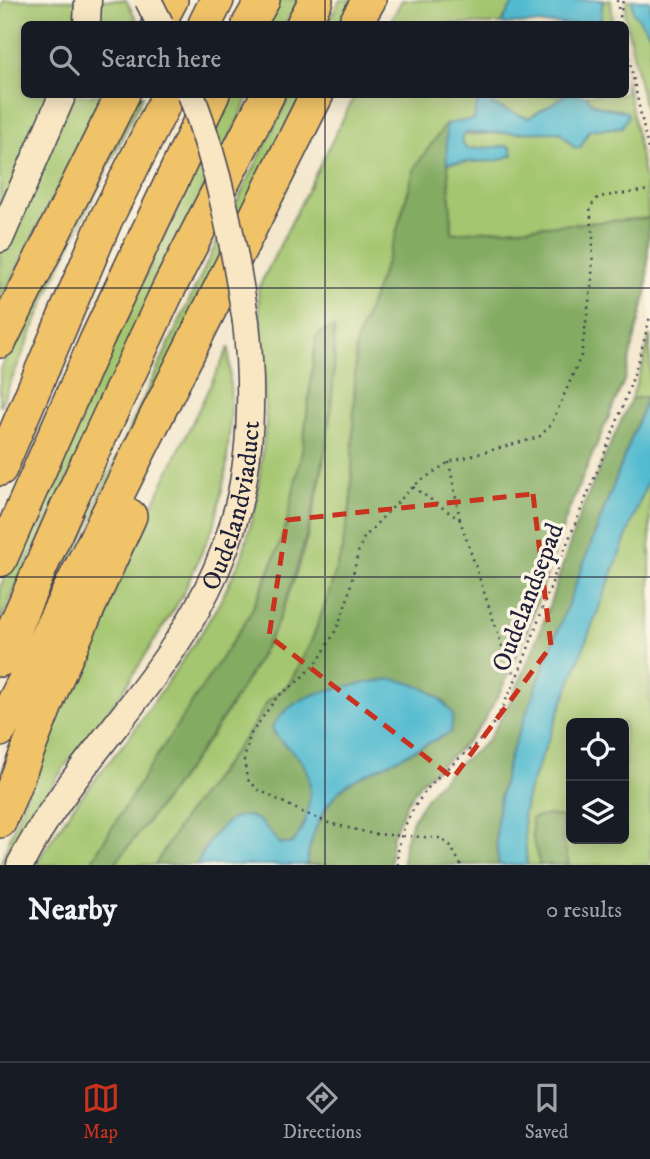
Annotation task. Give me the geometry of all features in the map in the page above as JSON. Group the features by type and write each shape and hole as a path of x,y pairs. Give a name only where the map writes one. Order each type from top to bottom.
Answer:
{"highway":[{"path":"160,21 171,0"},
{"path":"206,21 217,0"},
{"path":"251,21 262,0"},
{"path":"305,21 316,0"},
{"path":"357,21 369,0"},
{"path":"0,341 121,98"},
{"path":"0,469 106,219 167,98"},
{"path":"0,560 97,339 211,98"},
{"path":"0,660 67,507 168,290 266,98"},
{"path":"0,730 315,98"},
{"path":"0,821 57,677 138,499 214,302"}],"main road":[{"path":"87,21 88,0"},
{"path":"148,0 158,21"},
{"path":"0,239 61,98"},
{"name":"Oudelandviaduct","path":"20,865 35,835 88,758 155,675 202,604 233,528 245,475 250,446 246,322 233,240 213,162 192,98"}],"path":[{"path":"617,0 621,21"},
{"path":"620,17 623,0"},
{"path":"629,62 650,158"},
{"path":"461,865 450,845 439,838 373,834 329,823 259,790 247,779 244,760 250,735 277,697 319,660 337,628 364,538 413,487 449,462 539,437 551,425 581,356 592,282 593,237 590,207 598,197 650,190"},
{"name":"Oudelandsepad","path":"398,865 402,835 421,798 442,773 475,746 492,724 516,677 631,384 650,316"},
{"path":"449,462 460,520 503,649 516,677"},
{"path":"413,487 460,520"}],"highlighted area":[{"path":"533,494 551,646 453,778 269,636 287,520"}],"green space":[{"path":"4,0 76,0 76,21 21,21 21,98 55,98 0,229 0,11"},
{"path":"96,0 126,0 137,21 94,21"},
{"path":"279,0 299,0 288,21 268,21"},
{"path":"340,0 358,0 346,21 329,21"},
{"path":"402,0 515,0 503,21 391,21"},
{"path":"603,0 611,0 613,21 600,21"},
{"path":"627,0 632,0 633,11 650,34 650,132 629,35 629,21 626,21"},
{"path":"629,94 646,186 649,218 452,234 447,163 496,161 507,146 468,149 462,144 462,135 552,131 564,135 572,146 583,143 589,130 622,127 622,110 597,105 589,99 629,98"},
{"path":"67,98 102,98 0,302 0,250"},
{"path":"135,98 142,98 53,282 0,407 0,370"},
{"path":"229,98 249,98 0,621 0,587"},
{"path":"289,98 305,98 19,666 212,252"},
{"path":"354,98 478,98 474,119 415,167 394,241 356,343 351,502 342,551 311,642 289,684 268,701 250,731 183,819 155,865 114,865 180,780 222,719 259,657 289,594 301,560 318,492 329,422 335,352 314,350 304,439 292,505 278,549 249,616 89,865 35,865 73,807 130,736 200,635 242,557 256,504 266,422 258,289"},
{"path":"492,98 562,98 528,118 492,105"},
{"path":"446,124 452,233 649,218 647,289 624,381 570,507 525,637 482,724 463,746 422,781 407,802 392,838 390,865 306,865 320,818 341,789 451,732 446,704 432,692 274,734 302,761 310,785 306,818 291,844 281,844 263,825 249,816 221,828 211,838 197,865 155,865 183,819 250,731 268,701 289,684 311,642 342,551 351,502 356,343 394,241 415,167"},
{"path":"334,328 331,412 317,493 303,547 275,628 221,721 114,865 89,865 249,616 269,573 286,525 304,441 316,338 323,331"},
{"path":"650,335 650,390 647,397 631,399 643,364"},
{"path":"229,347 231,412 226,471 215,523 181,598 121,694 65,766 0,865 79,667 137,538"},
{"path":"647,397 510,756 498,810 496,837 499,865 403,865 406,837 418,810 436,786 457,765 485,743 506,709 529,660 574,531 601,464 631,399"},
{"path":"650,475 650,865 527,865 523,816 528,792"},
{"path":"549,815 563,817 563,838 569,865 539,863 532,836 532,818"}],"water":[{"path":"515,0 603,0 600,21 503,21"},
{"path":"632,0 650,0 650,34 633,11"},
{"path":"478,98 492,98 492,105 528,118 561,98 588,98 604,108 627,112 628,117 622,127 589,130 581,147 575,148 560,132 466,133 461,138 462,144 468,149 507,146 511,148 513,155 496,161 447,163 446,124 474,119"},
{"path":"650,390 650,475 528,792 523,816 527,865 499,865 497,824 500,797 510,756"},
{"path":"392,679 419,686 441,700 453,715 451,732 341,789 320,818 306,865 197,865 213,836 229,821 238,817 259,821 281,844 291,844 297,837 306,818 310,795 308,774 296,755 274,732 272,727 282,714 295,704 325,691"}]}
